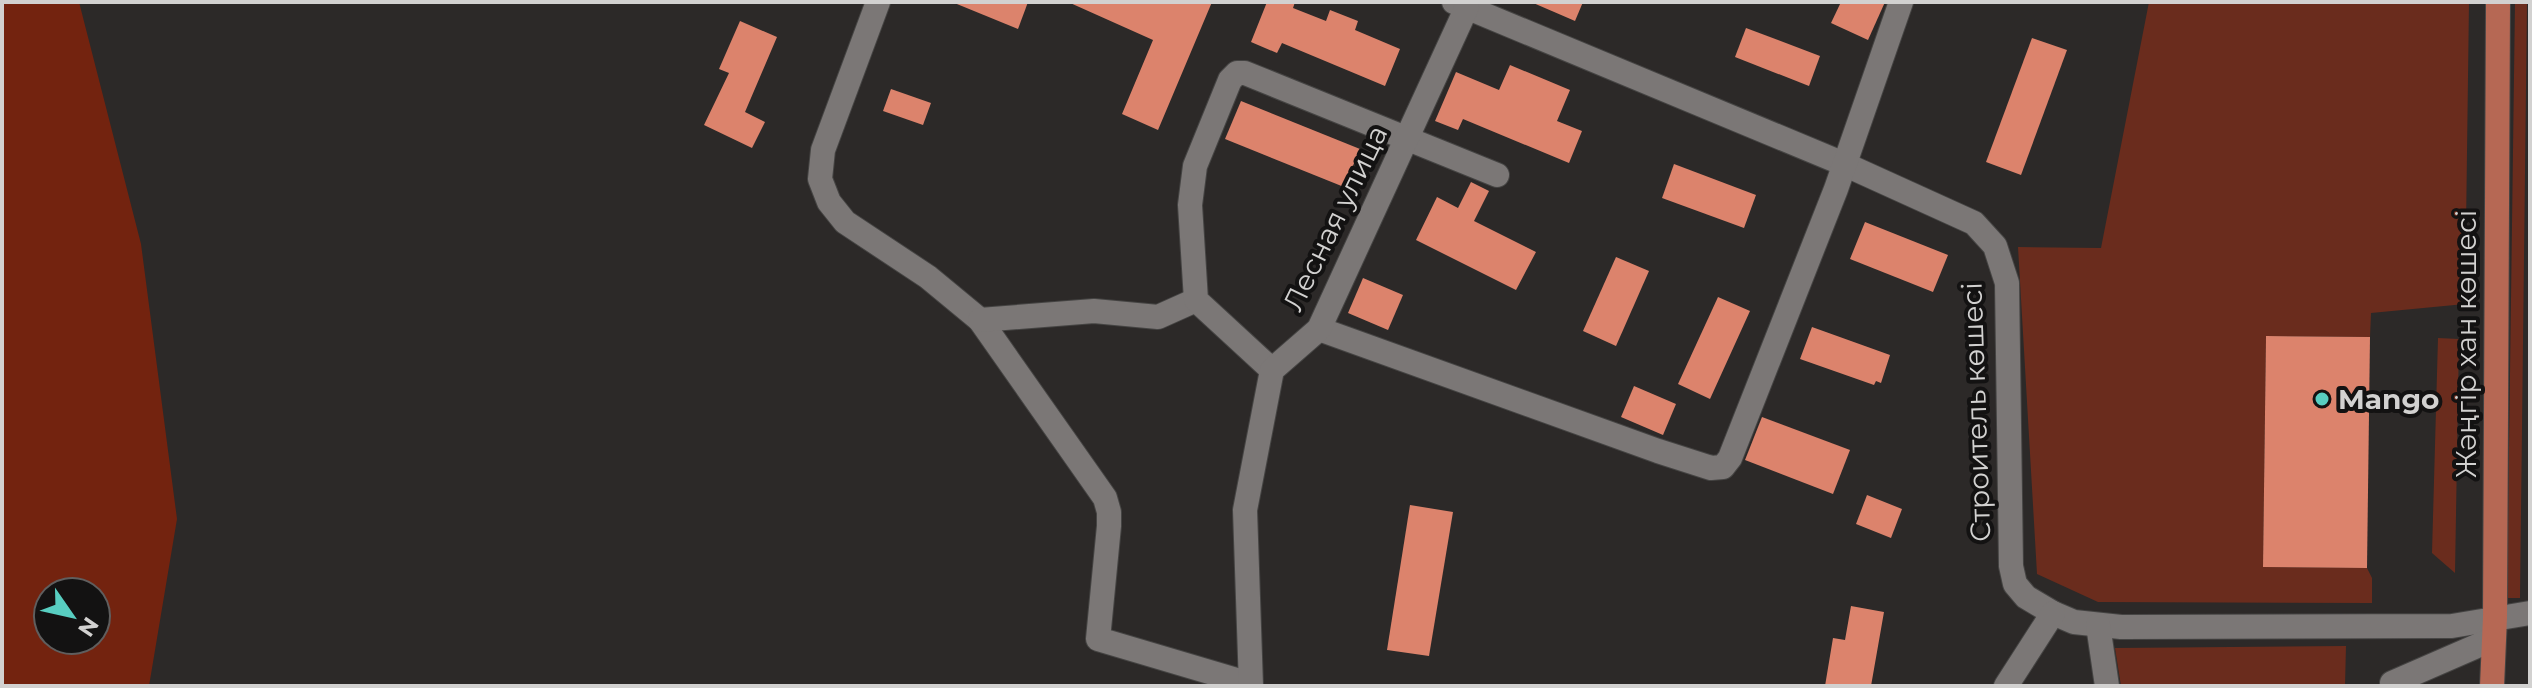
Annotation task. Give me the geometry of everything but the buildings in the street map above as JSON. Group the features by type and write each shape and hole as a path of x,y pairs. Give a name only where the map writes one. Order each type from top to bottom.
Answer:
{"main road":[{"name":"Жәңгір хан көшесі","path":"2492,686 2498,2"}],"street":[{"path":"878,2 823,150 820,179 829,202 845,222 928,277 980,320 1105,498 1109,526 1098,639 1250,685 1245,510 1272,370 1196,300 1190,205 1195,166 1230,80 1237,73 1245,73 1497,175"},
{"path":"1319,329 1658,451 1711,468 1723,467 1730,458 1844,164 1901,2"},
{"name":"Строитель көшесі","path":"1460,4 1844,164 1974,223 1995,246 2007,283 2011,566 2015,584 2026,597 2074,622 2121,627 2494,628"},
{"name":"Лесная улица","path":"1272,370 1319,329 1407,137 1460,4"},
{"path":"980,320 1094,311 1158,317 1196,300"},
{"path":"2006,686 2053,613"},
{"path":"2392,683 2494,628 2530,613"},
{"path":"2098,625 2107,686"}],"shaded area":[{"path":"2,2 79,2 141,244 177,519 149,686 2,686"},
{"path":"2149,2 2469,2 2465,304 2371,313 2370,337 2266,336 2263,567 2367,568 2372,578 2372,603 2098,602 2037,574 2018,247 2101,248"},
{"path":"2515,2 2527,2 2520,598 2507,598"},
{"path":"2438,338 2459,339 2455,573 2432,553"},
{"path":"2346,646 2345,686 2121,686 2115,648"}],"place":[{"name":"Mango","path":"2322,399"}]}
